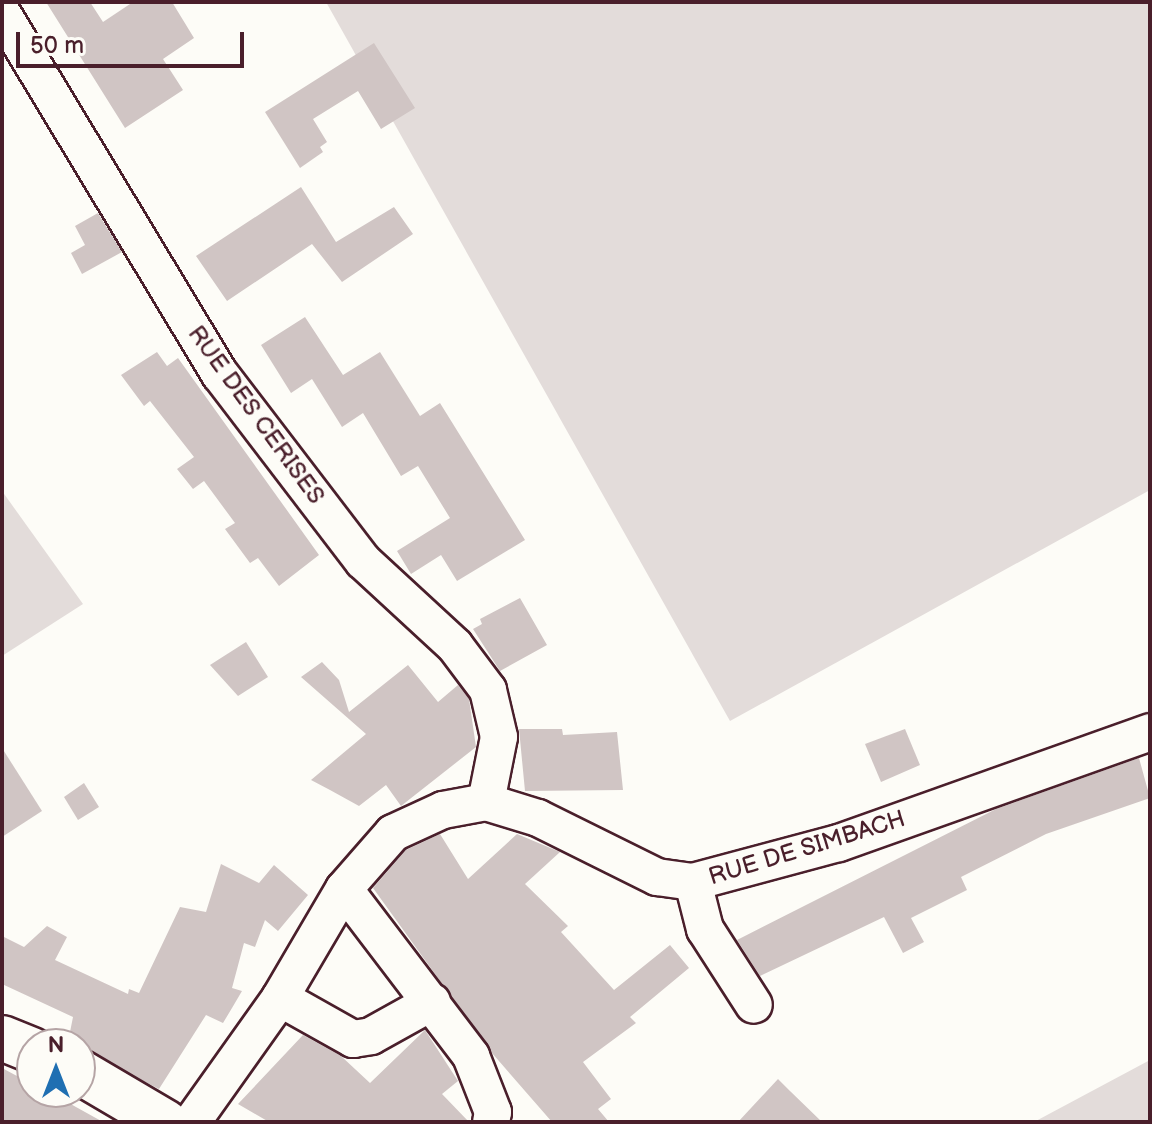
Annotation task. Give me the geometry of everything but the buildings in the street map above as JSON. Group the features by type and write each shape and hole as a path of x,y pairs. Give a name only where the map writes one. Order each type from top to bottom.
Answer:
{"main road":[{"path":"96,1081 165,1122"}],"street":[{"name":"RUE DES CERISES","path":"2,13 220,374 363,561 455,646 488,690 499,737 486,802"},
{"name":"RUE DE SIMBACH","path":"192,1122 280,998 344,889 393,833 443,810 486,802 538,818 657,877 693,882 839,843 1150,732"},
{"path":"693,882 705,929 754,1005"},
{"path":"344,889 471,1056 493,1112 491,1122"},
{"path":"280,998 353,1039 371,1036 432,1002"}],"shaded area":[{"path":"326,2 1150,2 1150,490 730,721"},
{"path":"2,491 83,604 2,656"},
{"path":"1150,1060 1150,1122 1034,1122"}]}
